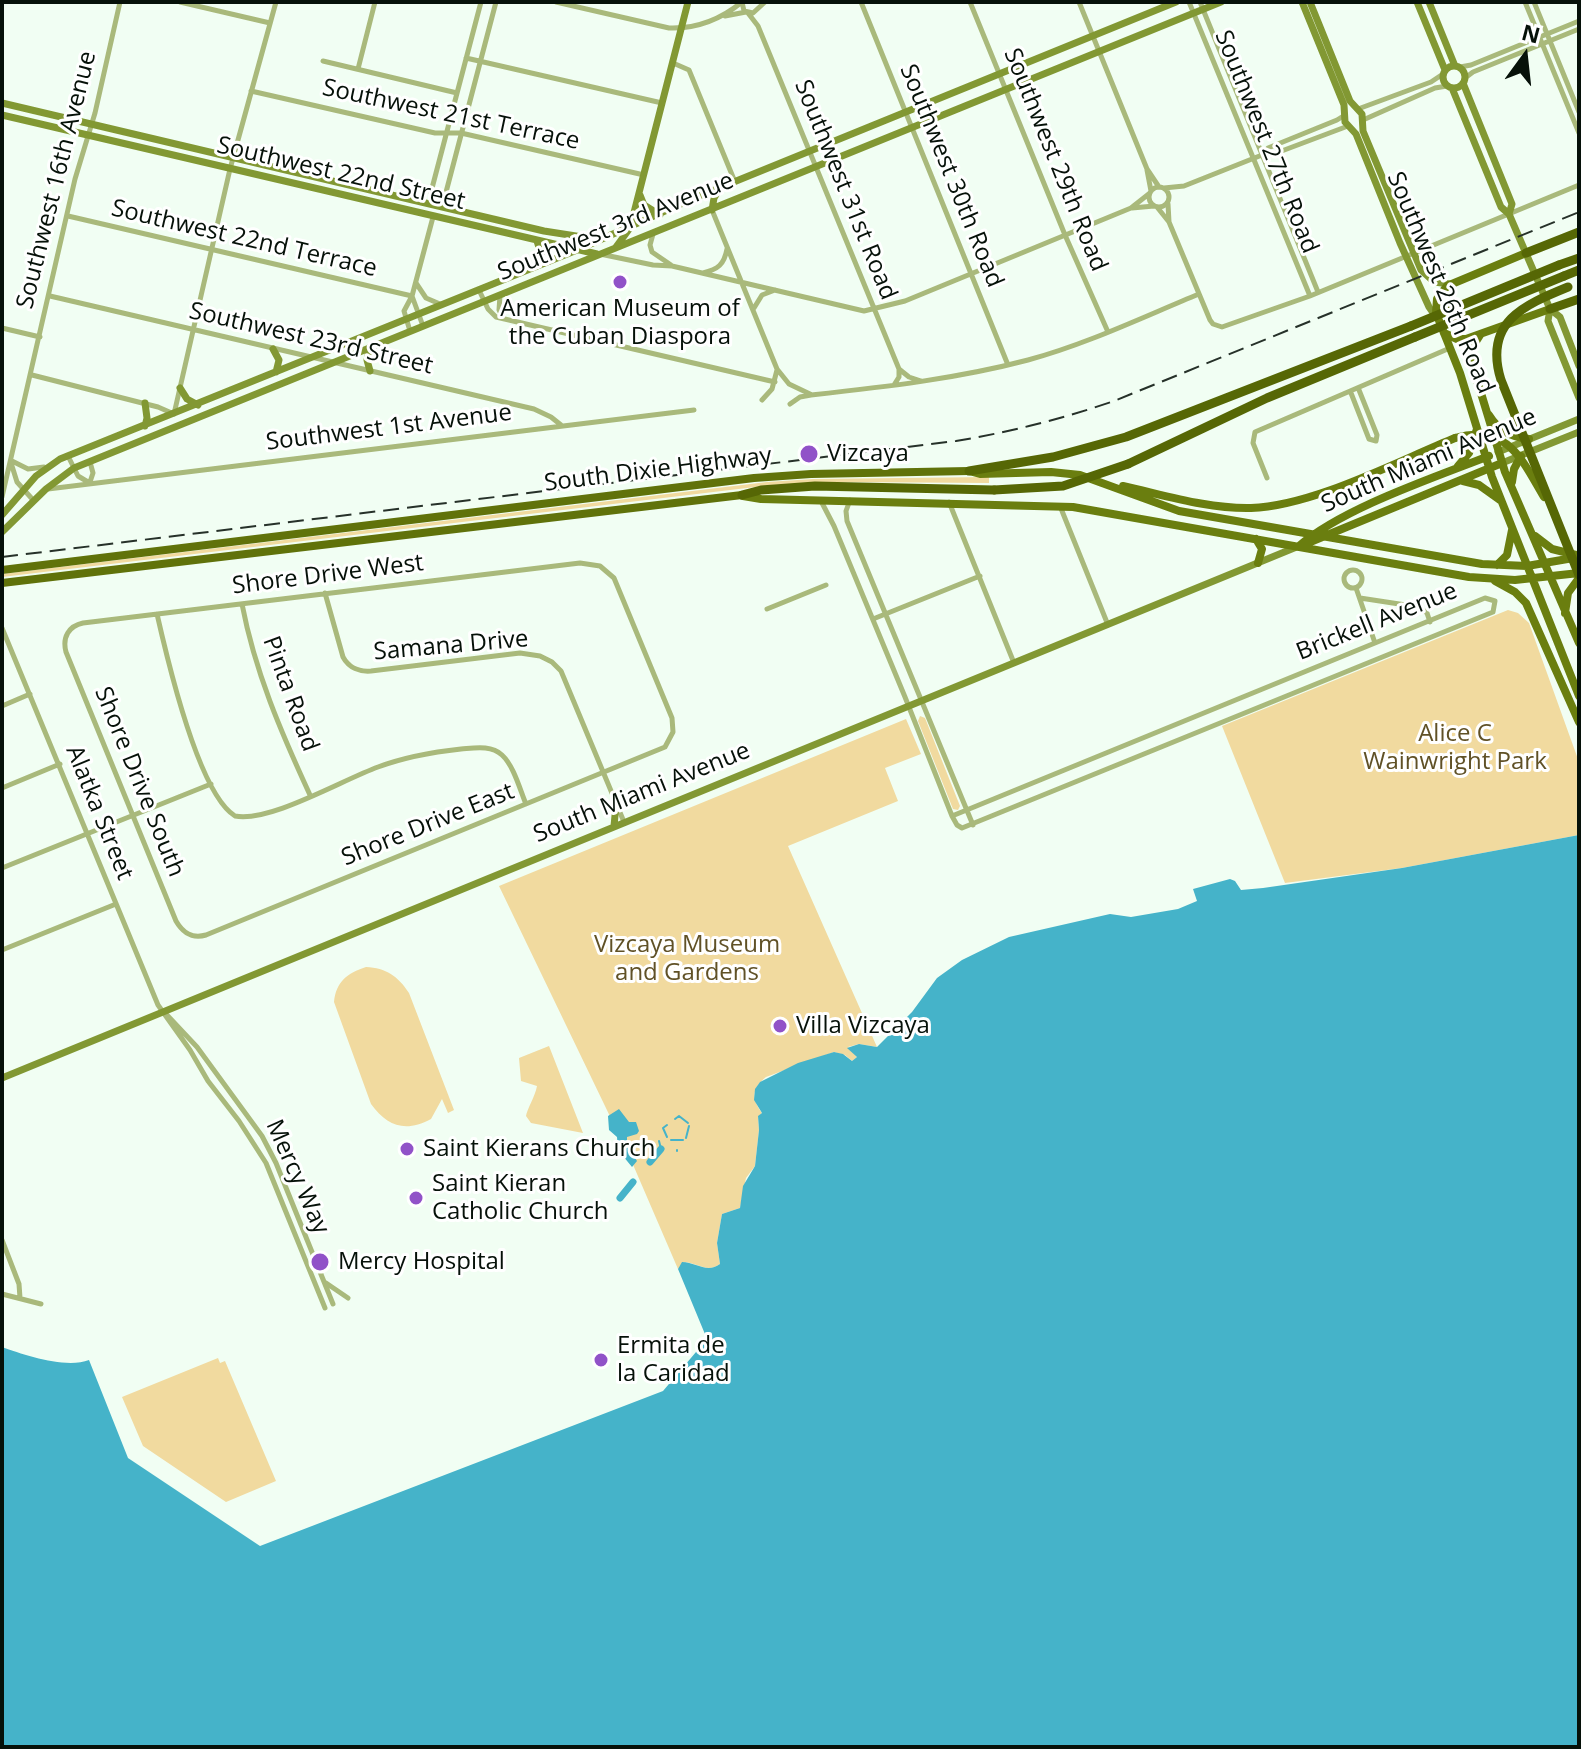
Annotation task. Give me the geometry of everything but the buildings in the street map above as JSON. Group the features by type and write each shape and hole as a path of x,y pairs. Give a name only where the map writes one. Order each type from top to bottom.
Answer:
{"highway":[{"path":"1526,253 1579,232"},
{"path":"969,471 1053,457 1126,437 1579,258"},
{"path":"742,495 761,490 815,486 994,490 1063,486 1128,464 1267,398 1579,270"},
{"path":"1579,283 1535,300 1519,310 1503,330 1497,355 1501,380 1579,575"},
{"path":"1550,309 1579,299"},
{"name":"South Dixie Highway","path":"2,570 754,478 969,471"},
{"name":"South Dixie Highway","path":"2,583 742,495"},
{"path":"2,563 13,569"}],"main road":[{"path":"615,249 630,228 688,2"},
{"name":"Southwest 3rd Avenue","path":"23,490 47,467 68,456 1176,2"},
{"name":"Southwest 3rd Avenue","path":"34,501 74,468 90,461 816,168 1194,13 1201,6 1221,2"},
{"path":"1302,2 1350,126 1362,121 1362,114 1350,101 1310,2"},
{"path":"1417,2 1449,87 1501,207 1509,214 1550,309 1560,317 1579,366"},
{"path":"1429,2 1512,204 1509,214"},
{"path":"1444,72 1457,66"},
{"path":"1449,87 1464,81"},
{"name":"Southwest 22nd Street","path":"2,103 580,239 602,239"},
{"path":"1345,114 1352,108 1357,109"},
{"name":"Southwest 22nd Street","path":"2,115 599,254"},
{"name":"Southwest 26th Road","path":"1362,121 1429,307 1438,319 1450,348 1501,500 1579,696"},
{"name":"Southwest 26th Road","path":"1350,126 1410,255 1424,276 1437,283 1450,284"},
{"path":"712,210 720,188"},
{"path":"639,193 644,205 660,215"},
{"path":"537,241 541,254 537,266"},
{"path":"1438,319 1436,308 1439,295 1450,284 1526,253"},
{"path":"1444,332 1460,339 1480,335 1550,309"},
{"path":"1550,309 1548,321 1579,398"},
{"name":"Southwest 26th Road","path":"1480,335 1470,357 1498,452 1579,643"},
{"path":"370,347 367,360 370,371"},
{"path":"273,349 279,360 276,373"},
{"path":"180,388 187,399 198,405"},
{"path":"145,403 145,426"},
{"path":"174,414 179,425"},
{"path":"1488,415 1500,430 1529,439"},
{"name":"South Miami Avenue","path":"1299,546 1313,534 1376,502 1579,419"},
{"path":"1454,470 1469,453 1477,427"},
{"name":"South Miami Avenue","path":"2,1078 1579,432"},
{"path":"1106,482 1223,507 1265,507 1314,495 1455,438 1485,436 1513,448 1550,504"},
{"path":"1512,483 1521,456"},
{"name":"South Dixie Highway","path":"969,471 980,474 1060,472 1106,482 1179,511 1313,534"},
{"path":"1458,480 1479,485 1501,500"},
{"path":"2,515 23,490"},
{"name":"South Dixie Highway","path":"742,495 761,499 1060,506 1299,546"},
{"path":"2,532 34,501"},
{"path":"1354,541 1351,532 1357,524"},
{"path":"1497,565 1509,553 1512,529"},
{"path":"1532,532 1552,549 1579,556"},
{"name":"Brickell Avenue","path":"1313,534 1497,565 1527,566 1579,556"},
{"path":"1256,539 1262,549 1258,563"},
{"name":"Brickell Avenue","path":"1299,546 1491,579 1579,575"},
{"path":"1565,614 1568,593 1579,575"},
{"path":"1491,579 1515,592 1526,603 1579,722"},
{"path":"614,826 616,805"}],"street":[{"name":"Southwest 16th Avenue","path":"2,497 120,2"},
{"path":"180,2 270,23"},
{"path":"32,375 145,403 174,414 230,169 276,2"},
{"path":"358,69 375,2"},
{"path":"481,2 431,192 436,205 445,196 496,2"},
{"path":"556,2 681,29 724,16 747,13 765,2"},
{"path":"724,16 742,2"},
{"name":"Southwest 31st Road","path":"742,2 758,26 899,369"},
{"name":"Southwest 30th Road","path":"861,2 1008,365"},
{"name":"Southwest 29th Road","path":"970,2 1108,332"},
{"path":"1079,2 1147,169 1150,202 1169,222"},
{"name":"Southwest 27th Road","path":"1189,2 1310,296"},
{"path":"1525,2 1579,133"},
{"path":"1534,2 1579,112"},
{"name":"Southwest 27th Road","path":"1201,6 1318,292"},
{"name":"Southwest 31st Road","path":"758,7 758,26"},
{"path":"1457,66 1471,65 1579,21"},
{"path":"1464,81 1473,72 1579,29"},
{"path":"466,58 662,103"},
{"path":"323,61 457,93"},
{"path":"673,63 689,70 735,182"},
{"path":"1357,109 1431,82 1444,72"},
{"path":"1362,121 1435,88 1449,87"},
{"name":"Southwest 21st Terrace","path":"251,91 435,133 461,133 644,175"},
{"path":"1262,155 1268,148 1345,114"},
{"path":"875,310 894,306 1131,208 1150,192 1184,186 1262,155 1271,155 1350,126"},
{"path":"1147,169 1169,194 1169,222 1210,320 1216,326 1227,327 1579,185"},
{"path":"1131,208 1163,207 1184,186"},
{"path":"712,210 777,369 795,389 811,395"},
{"name":"Southwest 22nd Terrace","path":"68,216 412,296"},
{"path":"410,331 404,311 412,296 433,217"},
{"path":"653,234 652,252 672,266"},
{"path":"702,273 722,264 727,246"},
{"name":"Southwest 22nd Street","path":"599,254 672,266 864,311 875,310"},
{"path":"416,282 426,298 442,305"},
{"path":"479,289 491,313 503,319 775,382"},
{"path":"753,309 758,298 775,290"},
{"path":"790,404 800,397 811,395 894,386 1008,365 1066,348 1199,294"},
{"path":"500,295 499,310 503,319"},
{"name":"Southwest 23rd Street","path":"50,296 534,409 561,426"},
{"path":"412,296 423,326"},
{"path":"2,328 40,337"},
{"path":"1267,478 1253,443 1253,435 1259,430 1359,390 1450,348"},
{"path":"762,400 775,382 777,369"},
{"path":"899,369 909,377 922,381"},
{"path":"894,386 899,369"},
{"path":"1351,393 1369,439 1376,441 1377,435 1359,390"},
{"name":"Southwest 1st Avenue","path":"46,489 694,410"},
{"path":"68,456 81,480 89,483 93,473 90,461"},
{"path":"12,461 28,469 47,467"},
{"path":"12,461 15,479 34,501"},
{"path":"821,500 873,619 952,816"},
{"path":"850,500 847,521 973,825"},
{"path":"949,502 1015,664"},
{"path":"1060,506 1109,626"},
{"name":"Shore Drive West","path":"65,637 78,624 580,563 600,566 614,578 672,718 673,735"},
{"path":"873,619 980,576"},
{"path":"767,609 826,585"},
{"path":"1356,588 1375,643"},
{"name":"Samana Drive","path":"325,593 339,650 345,662 359,670 520,653 535,654 552,662 564,677 624,822"},
{"path":"1360,598 1419,607 1427,613 1430,622"},
{"name":"Brickell Avenue","path":"1485,598 1495,602 1493,612 973,825 959,827 952,816 1375,643 1430,622 1485,598"},
{"name":"Pinta Road","path":"242,604 252,654 270,707 310,795"},
{"path":"156,614 181,704 211,784 225,808 239,817 269,812 406,759 485,748 505,757 526,804"},
{"name":"Alatka Street","path":"2,628 162,1011"},
{"name":"Shore Drive South","path":"65,637 66,652 176,921 190,936"},
{"path":"1301,675 1307,688"},
{"path":"2,706 30,694"},
{"path":"1238,700 1244,714"},
{"name":"Shore Drive East","path":"190,936 212,933 660,749 673,735"},
{"path":"1096,758 1102,772"},
{"path":"2,788 60,764"},
{"path":"2,868 211,784"},
{"path":"1026,787 1032,801"},
{"path":"2,950 116,904"},
{"name":"Mercy Way","path":"162,1011 193,1042 251,1119 276,1163 333,1304"},
{"name":"Mercy Way","path":"162,1011 266,1163 325,1308"},
{"path":"208,1081 214,1073"},
{"path":"239,1121 251,1119"},
{"path":"287,1215 295,1211"},
{"path":"2,1240 19,1284 20,1298"},
{"path":"312,1278 321,1277 333,1290 348,1298"},
{"path":"2,1294 41,1304"}],"green space":[{"path":"989,477 989,483 834,482 772,485 2,577 2,574 767,482"},
{"name":"Alice C Wainwright Park","path":"1508,610 1518,613 1529,623 1579,762 1579,835 1402,868 1285,883 1222,726"},
{"path":"920,716 925,718 960,806 958,810 953,809 918,721"},
{"name":"Vizcaya Museum and Gardens","path":"906,719 921,754 885,768 898,801 788,846 877,1047 859,1044 848,1047 857,1057 852,1061 834,1052 761,1081 755,1094 762,1113 758,1117 755,1166 746,1178 740,1208 722,1214 717,1243 720,1264 706,1268 683,1262 678,1269 631,1160 499,886"},
{"path":"366,967 391,974 409,993 454,1110 448,1113 442,1099 431,1119 405,1126 383,1118 371,1104 334,1002 337,989 344,979"},
{"path":"549,1046 583,1133 531,1123 526,1116 537,1086 521,1081 519,1058"},
{"path":"218,1358 220,1363 225,1361 276,1481 226,1502 143,1446 122,1397"}],"water":[{"path":"1579,835 1579,1747 2,1747 2,1347 57,1362 89,1360 128,1458 260,1546 663,1391 707,1339 678,1269 682,1262 706,1268 720,1264 717,1243 722,1214 740,1208 743,1186 755,1166 758,1116 762,1113 754,1100 755,1089 760,1082 798,1063 834,1052 852,1061 857,1057 847,1048 859,1044 877,1047 912,1012 937,978 962,960 1009,937 1110,914 1131,917 1178,909 1197,901 1193,889 1230,879 1241,890 1263,888 1402,868"},
{"path":"619,1109 629,1122 636,1122 639,1131 627,1137 627,1145 637,1161 632,1167 618,1150 617,1137 609,1130 608,1116"}],"waterway":[{"path":"675,1119 679,1116 688,1123"},
{"path":"667,1125 663,1128 667,1137"},
{"path":"686,1138 689,1126"},
{"path":"671,1140 683,1140"},
{"path":"659,1141 661,1149"},
{"path":"650,1162 661,1149"},
{"path":"620,1198 633,1182"}],"railway":[{"path":"2,557 956,441 996,433 1114,401 1579,212"}],"place":[{"name":"American Museum of the Cuban Diaspora","path":"620,282"},
{"name":"Vizcaya","path":"809,454"},
{"name":"Villa Vizcaya","path":"780,1026"},
{"name":"Saint Kierans Church","path":"407,1149"},
{"name":"Saint Kieran Catholic Church","path":"416,1198"},
{"name":"Mercy Hospital","path":"320,1262"},
{"name":"Ermita de la Caridad","path":"601,1360"}]}
